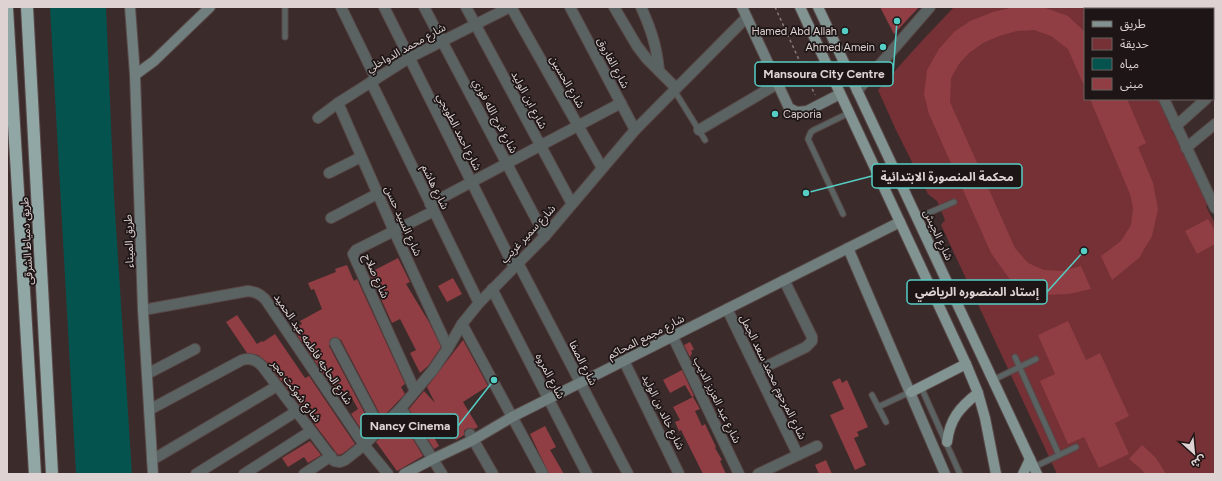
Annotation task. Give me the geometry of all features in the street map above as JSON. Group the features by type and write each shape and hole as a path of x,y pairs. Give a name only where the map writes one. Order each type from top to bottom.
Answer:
{"highway":[{"name":"طريق دمياط الشرقى","path":"27,7 52,474"},
{"name":"طريق دمياط الشرقى","path":"7,8 35,474"},
{"path":"22,271 41,270"}],"main road":[{"path":"800,7 966,364 978,393 998,472"},
{"name":"شارع الجيش","path":"818,7 1034,467"},
{"path":"910,392 966,364"},
{"path":"947,442 949,428 956,414 966,402 978,393"},
{"path":"1023,474 1034,467"}],"street":[{"name":"طريق الميناء","path":"130,7 135,75 143,310 153,474"},
{"path":"135,75 154,62 210,7"},
{"name":"شارع هاشم","path":"341,7 432,207 479,303"},
{"name":"شارع احمد الطوبجي","path":"384,7 471,182 516,265"},
{"name":"شارع فرج الله فوزي","path":"424,7 545,236"},
{"name":"شارع ابن الوليد","path":"466,7 572,204"},
{"name":"شارع محمد الدواخلي","path":"318,118 338,103 409,58 510,7"},
{"name":"شارع الحسين","path":"510,7 602,168"},
{"name":"شارع الفاروق","path":"570,7 635,130"},
{"path":"614,7 637,46 675,89"},
{"path":"641,7 654,39 658,55 659,71"},
{"path":"742,7 789,108 798,112 807,110 840,94"},
{"path":"857,91 930,7"},
{"name":"شارع سمير غريب","path":"331,456 334,460 340,462 345,460 364,445 401,408 416,391 448,348 462,324 479,303 545,236 635,130 746,18"},
{"path":"699,130 777,84"},
{"path":"1165,100 1186,148 1212,194 1215,208"},
{"path":"1176,126 1205,100"},
{"name":"شارع السيد حسن","path":"338,103 377,194 448,348"},
{"name":"شارع صلاح","path":"416,391 353,254 356,250 394,231 471,182 621,103"},
{"path":"1186,148 1215,124"},
{"path":"329,173 361,156"},
{"path":"331,218 377,194"},
{"name":"شارع مجمع المحاكم","path":"404,474 472,437 900,222"},
{"path":"848,248 945,474"},
{"name":"شارع الصفا","path":"516,265 628,474"},
{"path":"757,371 806,347 812,341 812,337 784,280"},
{"name":"شارع المروه","path":"492,289 587,474"},
{"name":"شارع الحاجه فاطمه عبد الحميد","path":"143,310 248,291 260,294 265,299 364,445 388,474"},
{"name":"شارع المرحوم محمد سعد الجمل","path":"727,309 798,455"},
{"path":"462,324 543,474"},
{"name":"شارع عبد العزيز الديب","path":"673,337 739,474"},
{"path":"335,343 380,428"},
{"path":"147,374 195,349"},
{"name":"شارع شوكت مجر","path":"149,410 242,360 249,358 256,360 262,366 331,456"},
{"name":"شارع خالد بن الوليد","path":"624,361 679,474"},
{"path":"152,460 277,386"},
{"path":"401,408 442,474"},
{"path":"196,474 297,412"},
{"path":"244,474 311,431"},
{"path":"472,437 494,474"},
{"path":"758,474 817,446"},
{"path":"304,474 331,456"}],"lane":[{"path":"285,7 285,37"},
{"path":"675,89 705,140"},
{"path":"843,214 808,139 811,132 849,113"},
{"path":"917,218 954,202"},
{"path":"1015,357 1059,455"},
{"path":"993,380 1036,359"},
{"path":"921,387 947,442 960,474"},
{"path":"878,407 910,392"},
{"path":"872,395 886,422"},
{"path":"1034,467 1076,447"}],"path":[{"path":"775,7 820,104"}],"green space":[{"path":"954,7 1114,7 1084,8 1084,100 1158,100 1174,135 1176,135 1209,204 1206,206 1215,224 1215,474 1057,474 941,225 945,220 937,201 928,194 878,90"}],"water":[{"path":"50,7 106,7 114,196 132,474 76,474"}],"building":[{"path":"880,7 919,7 894,34"},
{"path":"1014,7 1043,7 1068,16 1084,31 1084,86 1068,49 1051,36 1034,30 1017,31 999,36 983,43 969,53 959,64 951,78 950,102 1015,248 1028,263 1044,270 1063,271 1081,266 1091,289 1069,294 1042,295 1011,281 991,253 929,114 924,94 927,70 939,49 954,32 970,21 993,12"},
{"path":"1090,100 1127,100 1146,143 1138,147 1153,183 1158,209 1152,236 1139,258 1112,280 1101,256 1121,241 1131,225 1133,208 1130,194"},
{"path":"1208,219 1215,231 1215,244 1197,254 1185,231"},
{"path":"398,258 410,282 406,284 429,322 441,347 428,366 420,373 410,353 416,350 400,319 392,323 369,273"},
{"path":"347,265 354,281 357,279 405,384 401,387 405,394 382,418 341,340 336,337 330,339 329,346 372,427 365,435 351,414 358,409 348,391 338,395 293,329 302,324 300,321 322,309 314,289 311,290 308,283 336,272 335,269"},
{"path":"453,278 462,294 447,302 438,286"},
{"path":"237,315 257,344 275,334 305,378 309,376 355,444 342,454 338,455 267,362 258,355 247,353 226,322"},
{"path":"1068,321 1086,360 1100,353 1129,416 1115,423 1129,454 1099,468 1084,437 1068,444 1040,381 1055,374 1038,335"},
{"path":"463,340 488,386 463,402 478,427 474,429 466,429 464,431 464,435 456,440 449,428 444,425 431,432 439,446 434,449 409,409 424,391 435,403 427,387"},
{"path":"690,342 694,349 691,351 692,353 690,357 684,345"},
{"path":"682,370 694,396 692,397 685,385 670,393 663,380"},
{"path":"840,378 842,383 847,380 868,427 857,432 859,436 854,438 866,465 855,470 830,415 844,409 832,382"},
{"path":"693,397 700,409 695,411 702,426 705,424 716,447 715,448 722,460 720,461 726,474 703,474 681,430 679,431 675,422 680,420 673,407"},
{"path":"400,418 423,456 397,471 376,442"},
{"path":"545,426 556,447 550,450 564,474 549,474 530,434"},
{"path":"310,441 321,455 308,463 304,457 288,467 282,458"},
{"path":"1142,445 1156,458 1166,474 1145,474 1129,459"},
{"path":"826,460 832,474 819,474 815,465"}],"place":[{"name":"Mansoura City Centre","path":"897,21"},
{"name":"Hamed Abd Allah","path":"845,31"},
{"name":"Ahmed Amein","path":"883,47"},
{"name":"Caporia","path":"775,114"},
{"name":"محكمة المنصورة الابتدائية","path":"806,193"},
{"name":"إستاد المنصوره الرياضي","path":"1084,251"},
{"name":"Nancy Cinema","path":"494,380"}]}
